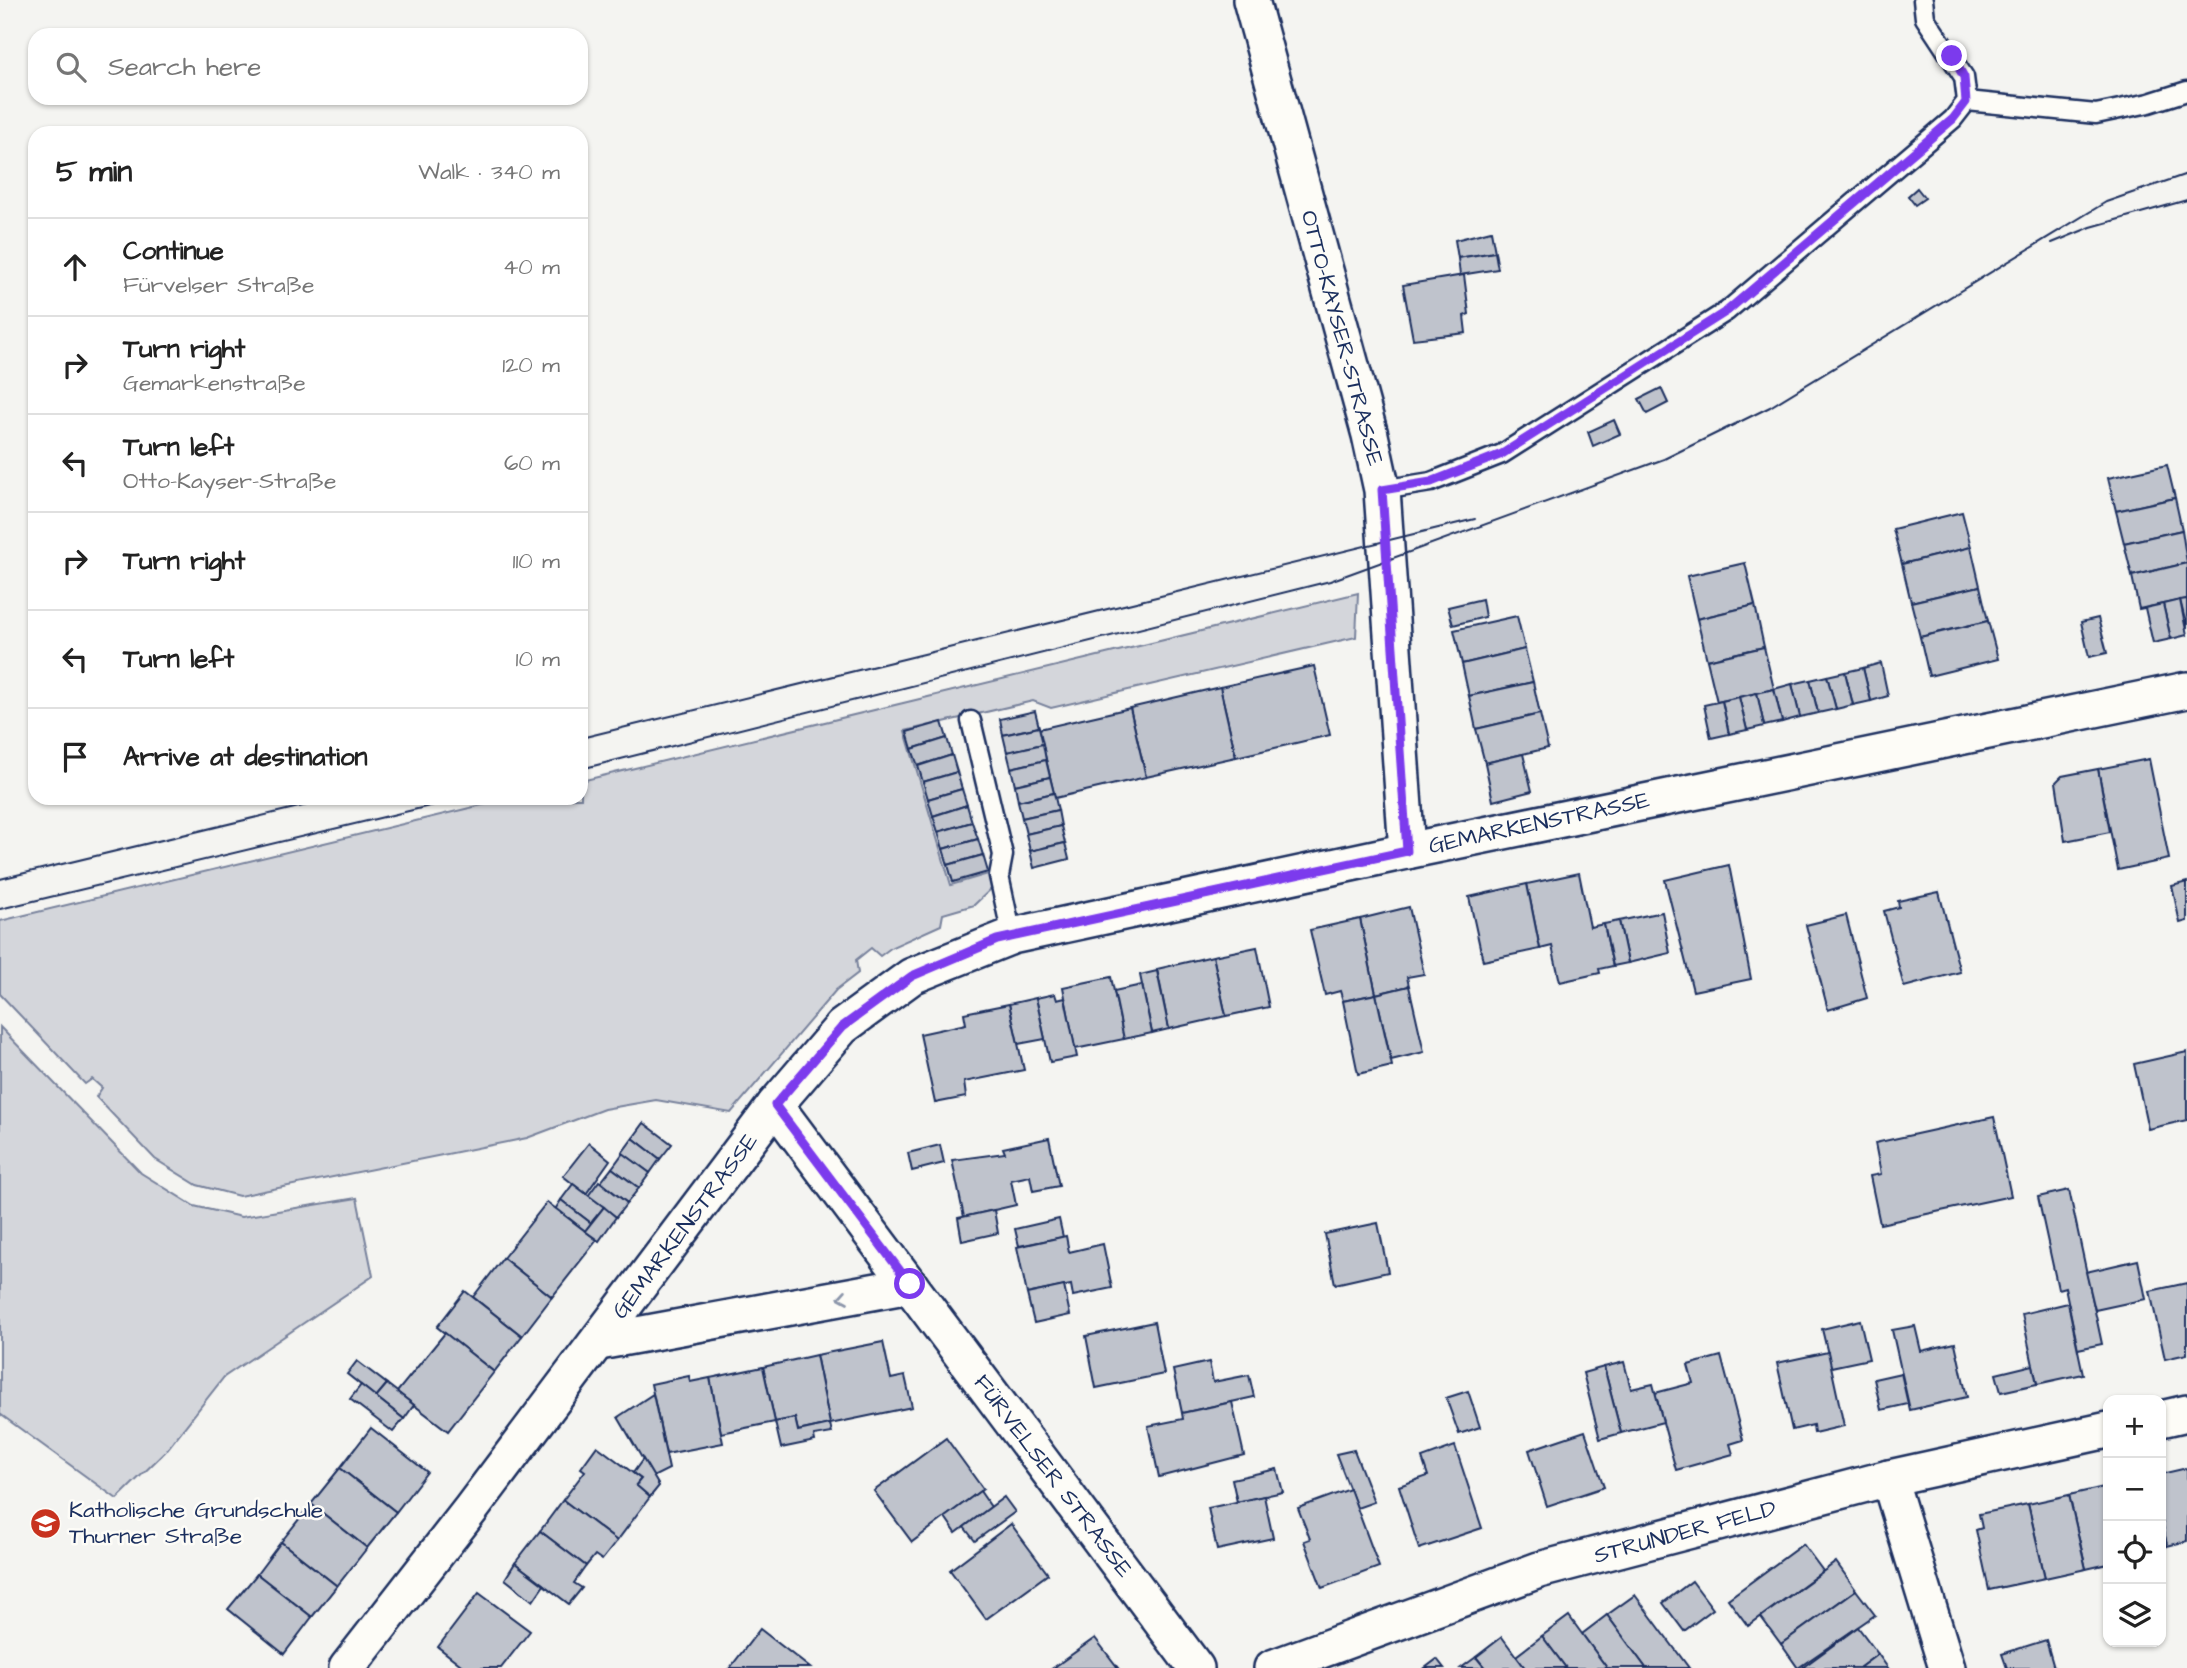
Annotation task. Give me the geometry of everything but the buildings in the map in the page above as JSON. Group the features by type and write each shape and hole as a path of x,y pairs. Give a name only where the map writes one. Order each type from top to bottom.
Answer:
{"street":[{"name":"OTTO-KAYSER-STRASSE","path":"1251,0 1382,490 1407,851"},
{"name":"GEMARKENSTRASSE","path":"347,1668 598,1342 775,1105 842,1027 925,971 1012,936 1407,851 2187,690"},
{"name":"FÜRVELSER STRASSE","path":"775,1105 1196,1668"},
{"path":"598,1342 910,1284"},
{"path":"2166,1418 2187,1413"},
{"name":"STRUNDER FELD","path":"1272,1668 1539,1570 1889,1478 2103,1431"},
{"path":"1889,1478 1947,1668"}],"lane":[{"path":"1382,490 1431,482 1502,454 1727,311 1953,119 1966,102 1964,77 1925,18 1923,0"},
{"path":"1966,102 2096,114 2149,103 2187,91"},
{"path":"971,721 1003,855 999,876 1012,936"}],"shaded area":[{"path":"1358,593 1356,637 1051,708 1033,701 905,731 951,885 988,874 992,888 974,905 943,914 941,925 892,947 880,956 871,948 856,960 858,973 836,990 731,1113 656,1100 604,1109 527,1138 239,1196 197,1185 155,1159 96,1097 102,1088 92,1079 85,1084 0,994 0,921 482,805 588,805 588,779"},
{"path":"0,1027 141,1173 194,1206 241,1217 357,1198 373,1276 224,1377 165,1452 117,1499 0,1414"}],"tram line":[{"path":"588,767 1330,581 1664,459 1770,407 2106,202 2187,174"},
{"path":"2052,243 2091,227 2187,200"},
{"path":"588,736 1475,519"},
{"path":"0,879 307,805"},
{"path":"0,909 434,805"}],"place":[{"name":"Katholische Grundschule Thurner Straße","path":"46,1523"}],"route":[{"path":"910,1284 775,1105 842,1027 912,976 997,940 1407,851 1388,540 1382,490 1431,482 1502,454 1727,311 1953,119 1966,102 1964,77 1952,56"}]}
